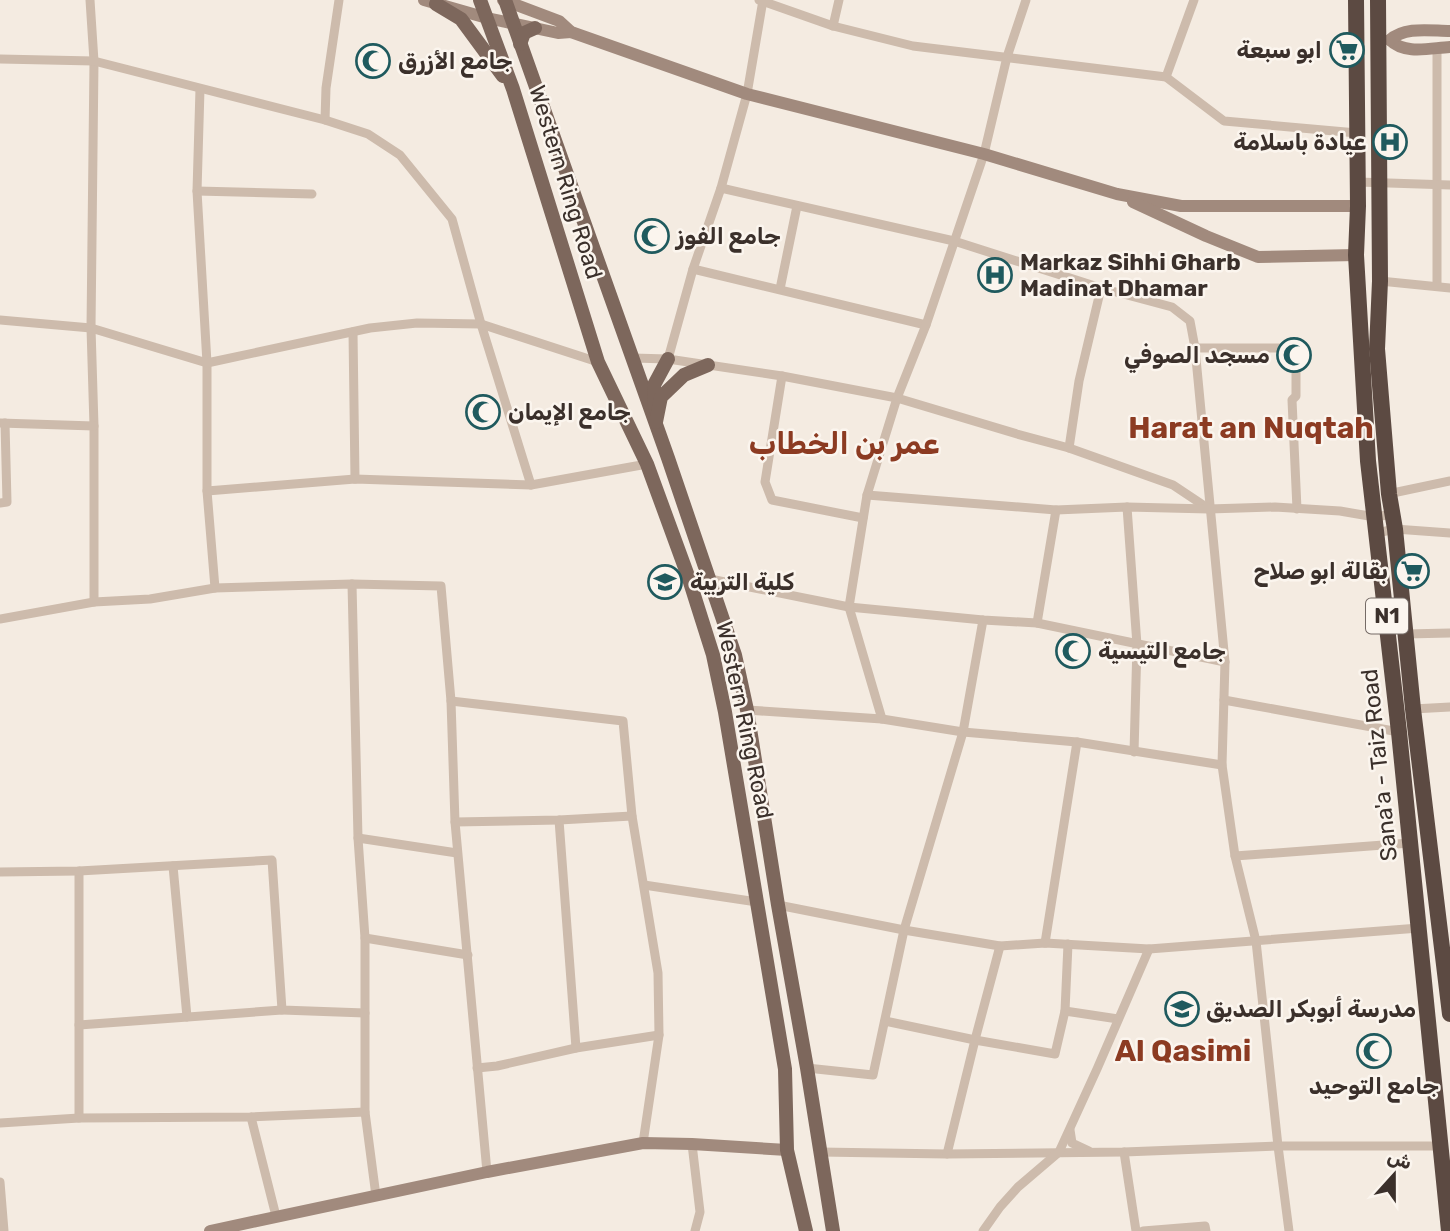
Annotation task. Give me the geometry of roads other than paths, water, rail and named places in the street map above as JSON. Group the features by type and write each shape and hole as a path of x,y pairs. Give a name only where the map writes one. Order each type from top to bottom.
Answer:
{"highway":[{"name":"Sana'a - Taiz Road","path":"1356,0 1356,255 1368,461 1445,1145 1449,1231"},
{"name":"Sana'a - Taiz Road","path":"1378,0 1384,41 1377,349 1389,494 1413,709 1447,967 1450,1014"}],"main road":[{"name":"Western Ring Road","path":"480,0 513,89 598,362 647,464 688,576 713,655 785,1069 787,1150 806,1231"},
{"name":"Western Ring Road","path":"504,0 656,423 735,655 747,710 833,1231"},
{"path":"430,2 461,19 513,89"},
{"path":"520,44 524,33 535,28"},
{"path":"656,423 654,384 668,359"},
{"path":"656,423 661,397 684,375 708,365"},
{"path":"688,576 709,579"},
{"path":"757,902 778,905"}],"street":[{"path":"90,0 94,61 91,328 94,602"},
{"path":"325,120 326,88 339,0"},
{"path":"504,0 559,21 572,32 747,94 984,154 1117,194 1181,206 1358,206"},
{"path":"668,359 747,94 761,0 833,26 913,46 1166,77 1224,121 1357,133"},
{"path":"833,26 839,0"},
{"path":"882,719 849,607 867,495 897,398 926,325 984,154 1007,57 1026,0"},
{"path":"1166,77 1194,0"},
{"path":"430,2 487,18 558,33 572,32"},
{"path":"1384,41 1406,32 1450,31"},
{"path":"1384,41 1406,49 1443,48 1436,184 1437,286"},
{"path":"0,59 94,61 325,120 368,134 400,155 452,219 531,485"},
{"path":"200,89 197,191 207,363 207,491 215,588"},
{"path":"1358,182 1450,185"},
{"path":"721,188 954,241 1101,288 1172,307 1190,321 1195,348 1225,662 1222,765 1236,856 1256,941 1289,1231"},
{"path":"197,191 312,194"},
{"path":"1117,194 1258,257 1356,255"},
{"path":"780,289 797,206"},
{"path":"694,269 926,325"},
{"path":"1380,281 1450,288"},
{"path":"1069,449 1079,381 1101,288"},
{"path":"0,320 91,328 207,363 353,332 417,323 481,324 598,362"},
{"path":"353,332 355,479"},
{"path":"1195,348 1296,348 1296,396 1292,400 1297,509"},
{"path":"633,358 668,359 782,376 897,398 1069,449 1173,485 1209,509"},
{"path":"782,376 765,482 772,500 863,518"},
{"path":"0,503 7,502 3,423 94,426"},
{"path":"207,491 355,479 531,485 647,464"},
{"path":"1372,496 1450,481"},
{"path":"867,495 1056,510 1275,507 1339,511 1376,525 1394,522 1450,533"},
{"path":"1128,507 1137,645 1134,752"},
{"path":"1037,623 1056,510"},
{"path":"1376,525 1394,522"},
{"path":"709,579 849,607 1037,623 1225,662"},
{"path":"0,619 94,602 150,599 215,588 352,584 441,586 452,701 457,853 487,1172"},
{"path":"352,584 358,838 365,938 365,1112 376,1196"},
{"path":"807,1068 873,1075 904,930 963,732 983,620"},
{"path":"1406,634 1450,633"},
{"path":"1224,700 1399,732"},
{"path":"452,701 623,721 632,816 658,974 659,1035 643,1143"},
{"path":"1413,709 1450,707"},
{"path":"747,710 882,719 963,732 1077,742 1222,765"},
{"path":"1045,943 1077,742"},
{"path":"455,822 632,816"},
{"path":"559,820 576,1048"},
{"path":"358,838 457,853"},
{"path":"1236,856 1410,843"},
{"path":"0,872 79,871 272,860 282,1010"},
{"path":"173,866 187,1017"},
{"path":"79,871 79,1118"},
{"path":"644,886 757,902"},
{"path":"778,905 1000,946 1045,943 1149,949 1419,928"},
{"path":"365,938 468,955"},
{"path":"885,1021 975,1041 1055,1054 1065,1012 1068,944"},
{"path":"947,1154 1000,946"},
{"path":"983,1231 1018,1187 1059,1152 1149,949"},
{"path":"79,1025 282,1010 365,1013"},
{"path":"1065,1012 1118,1019"},
{"path":"477,1068 659,1035"},
{"path":"0,1123 79,1118 365,1112"},
{"path":"251,1116 276,1216"},
{"path":"1070,1128 1072,1143 1092,1152"},
{"path":"209,1231 487,1172 643,1143 787,1150"},
{"path":"692,1144 700,1212 695,1231"},
{"path":"820,1152 947,1154 1445,1145"},
{"path":"1124,1152 1136,1231"},
{"path":"0,1182 4,1231"},
{"path":"1143,1231 1205,1226 1206,1231"}],"place":[{"name":"ابو سبعة","path":"1347,50"},
{"name":"جامع الأزرق","path":"373,61"},
{"name":"عيادة باسلامة","path":"1390,142"},
{"name":"جامع الفوز","path":"652,236"},
{"name":"Markaz Sihhi Gharb Madinat Dhamar","path":"995,275"},
{"name":"مسجد الصوفي","path":"1294,355"},
{"name":"جامع الإيمان","path":"483,412"},
{"name":"بقالة ابو صلاح","path":"1412,571"},
{"name":"كلية التربية","path":"665,582"},
{"name":"جامع التيسية","path":"1073,651"},
{"name":"مدرسة أبوبكر الصديق","path":"1182,1009"},
{"name":"جامع التوحيد","path":"1374,1051"}],"district":[{"name":"Harat an Nuqtah","path":"1251,428"},
{"name":"عمر بن الخطاب","path":"844,444"},
{"name":"Al Qasimi","path":"1183,1051"}]}
